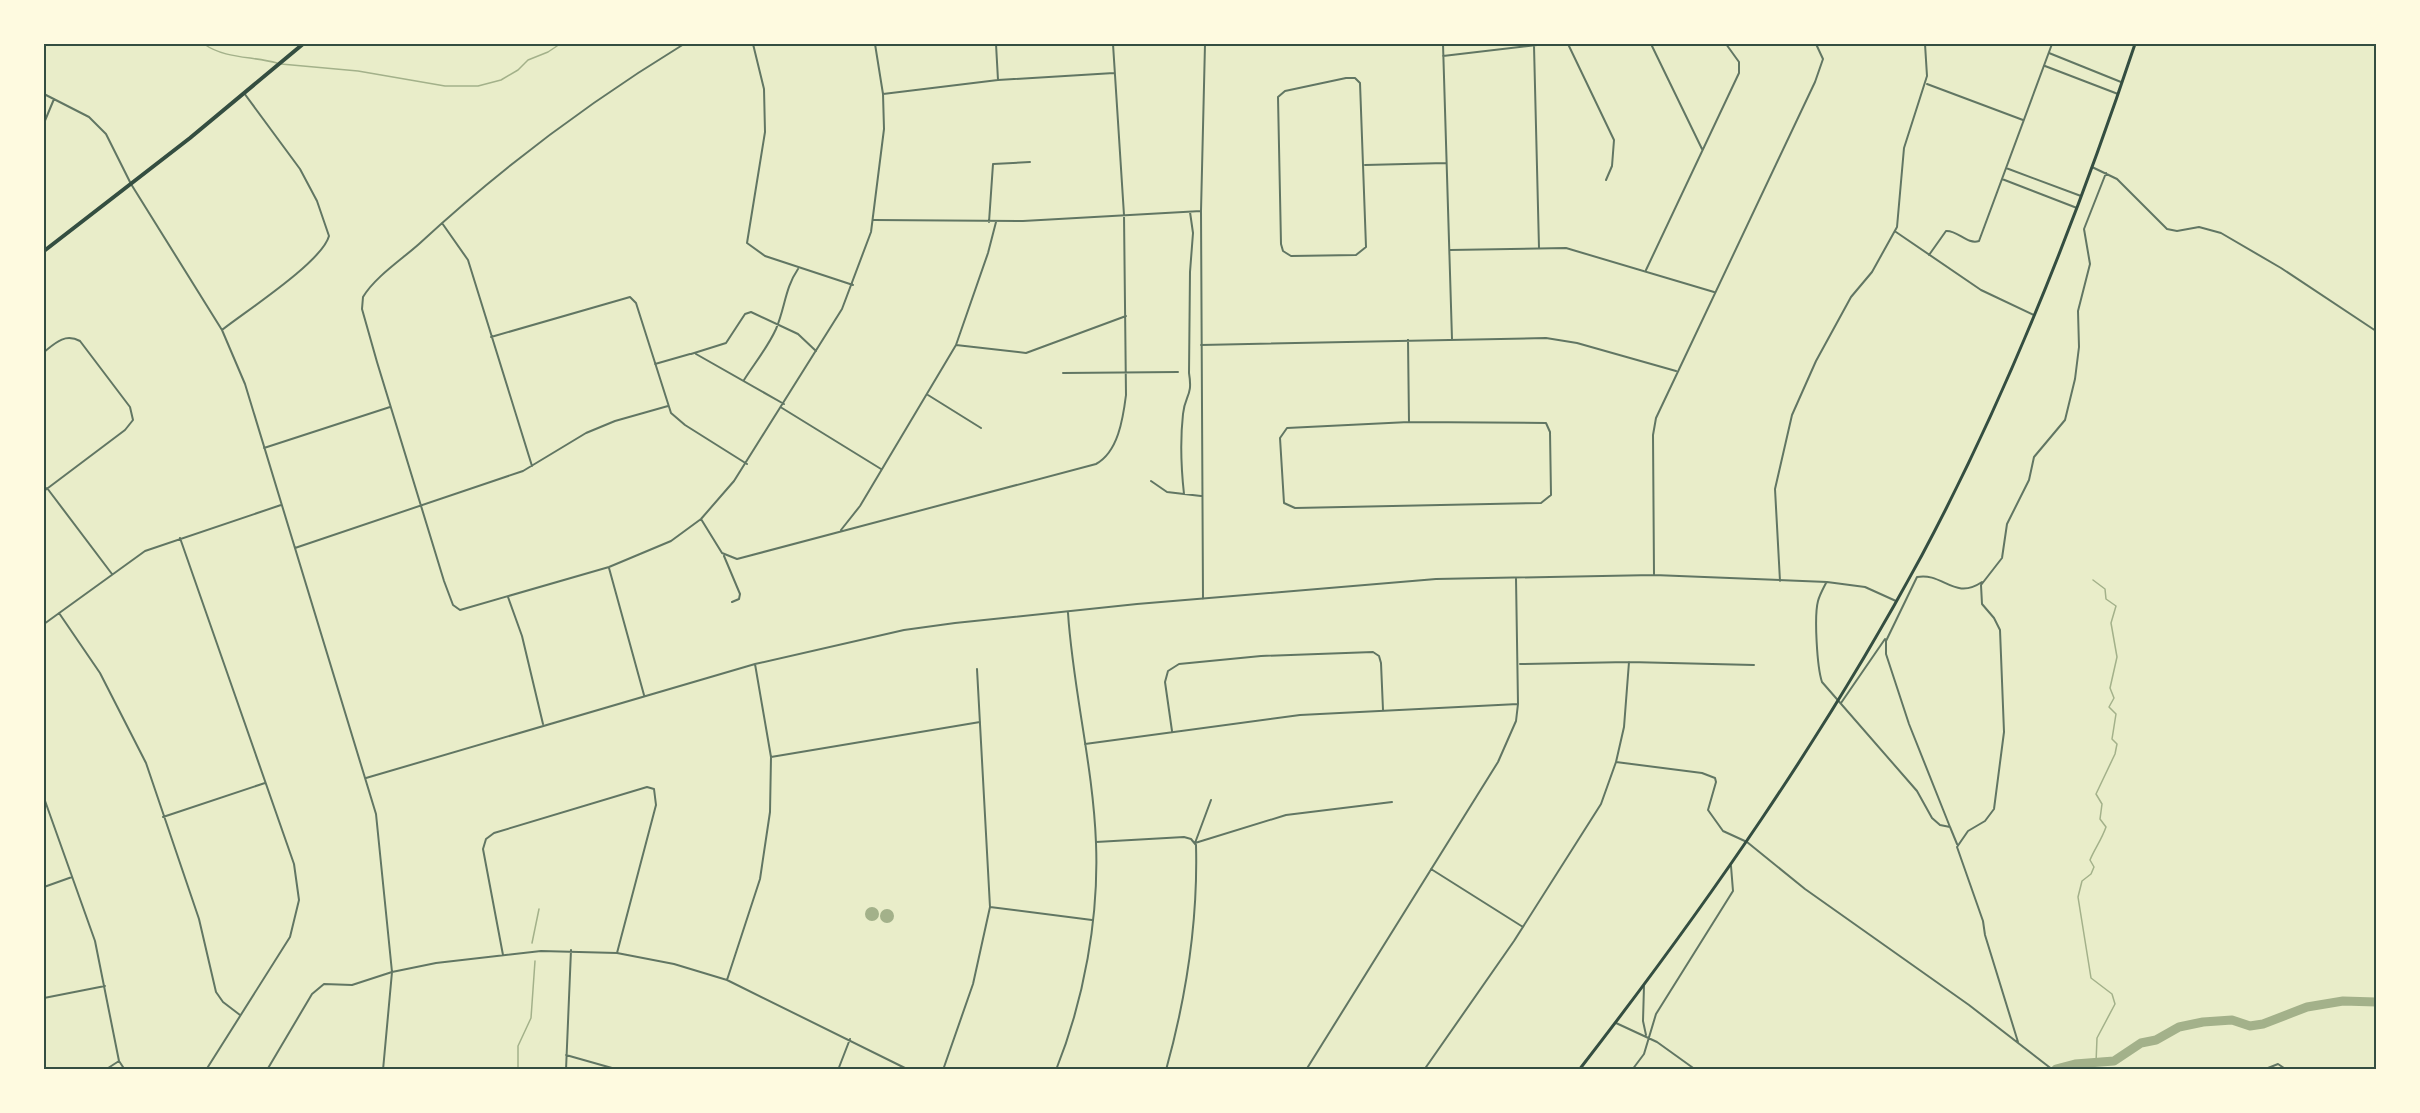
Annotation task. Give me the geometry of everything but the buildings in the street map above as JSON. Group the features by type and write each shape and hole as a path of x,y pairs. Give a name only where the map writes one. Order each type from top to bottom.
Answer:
{"highway":[{"path":"44,251 131,184 303,44"}],"main road":[{"path":"1579,1070 1644,986 1731,866 1839,702 1896,601 1958,483 2034,315 2077,208 2135,44"}],"street":[{"path":"684,44 566,121 442,223 363,297 362,309 390,407 453,605 464,610 609,567 671,541 701,519 747,464 817,352 853,285 874,220 884,129 883,94 875,44"},
{"path":"753,44 764,89 765,132 747,243 765,256 853,285"},
{"path":"996,44 998,80"},
{"path":"722,553 737,559 1096,464 1109,455 1124,410 1127,372 1124,215 1113,44"},
{"path":"1203,599 1201,211 1205,44"},
{"path":"1443,44 1452,339"},
{"path":"1443,56 1546,44"},
{"path":"1569,44 1614,140 1612,166 1606,180"},
{"path":"1651,44 1703,150"},
{"path":"1646,270 1739,73 1739,62 1726,44"},
{"path":"1654,575 1654,429 1657,413 1820,71 1823,59 1816,44"},
{"path":"1780,581 1775,489 1793,408 1851,297 1872,272 1896,231 1901,208 1904,148 1926,84 1928,67 1924,44"},
{"path":"1929,255 1946,231 1952,230 1971,242 1979,241 2052,44"},
{"path":"1534,46 1539,248"},
{"path":"2049,53 2122,82"},
{"path":"2044,66 2118,94"},
{"path":"883,94 998,80 1114,73"},
{"path":"1346,78 1358,80 1363,120 1364,165 1367,244 1365,250 1356,255 1295,256 1285,253 1281,244 1279,95 1285,91 1346,78"},
{"path":"1926,84 2023,120"},
{"path":"222,330 286,283 323,247 329,236 316,201 300,169 244,92"},
{"path":"44,94 98,124 108,138 131,184 222,330 245,384 376,814 392,972 383,1070"},
{"path":"44,123 54,99"},
{"path":"989,222 993,164 1030,162"},
{"path":"1364,165 1446,163"},
{"path":"2092,167 2117,179 2167,229 2177,231 2199,227 2221,233 2281,268 2376,331"},
{"path":"2006,168 2081,196"},
{"path":"1839,702 1888,637 1917,577 1925,575 1959,589 1971,589 1982,582 2002,558 2007,524 2029,480 2034,457 2065,420 2078,356 2080,325 2078,311 2090,264 2084,230 2106,173"},
{"path":"2002,179 2077,208"},
{"path":"1184,494 1181,464 1183,411 1192,387 1189,373 1190,272 1193,240 1190,211"},
{"path":"874,220 996,222 1201,211"},
{"path":"841,531 860,506 956,345 988,253 996,222"},
{"path":"442,223 464,252 532,466"},
{"path":"1896,231 1990,295 2034,315"},
{"path":"1450,250 1566,248 1714,292"},
{"path":"744,380 778,323 787,302 786,289 798,268"},
{"path":"491,337 630,297 636,303 671,413 747,464"},
{"path":"656,364 726,343 748,312 778,323 798,334 817,352"},
{"path":"956,345 1026,354 1126,316"},
{"path":"44,352 69,336 80,341 132,413 132,420 125,430 44,491"},
{"path":"1201,345 1452,339 1562,340 1676,371"},
{"path":"1408,340 1409,422"},
{"path":"691,354 703,356 784,404"},
{"path":"1063,374 1178,372"},
{"path":"928,394 981,428"},
{"path":"295,548 422,507 532,466 586,433 668,406"},
{"path":"264,448 390,407"},
{"path":"782,408 881,469"},
{"path":"1409,422 1546,423 1551,432 1551,495 1541,503 1295,508 1284,503 1280,438 1287,428 1409,422"},
{"path":"1151,481 1161,490 1201,496"},
{"path":"47,489 112,574"},
{"path":"44,624 145,551 281,505"},
{"path":"701,519 722,553 740,594 739,599 732,602"},
{"path":"180,538 294,864 299,890 298,909 286,945 206,1070"},
{"path":"609,567 644,695"},
{"path":"366,778 754,664 931,626 1407,581 1516,578 1654,575 1827,582 1865,587 1896,601"},
{"path":"1306,1070 1498,762 1516,721 1519,664 1516,578"},
{"path":"1827,582 1817,603 1817,664 1822,682 1917,791 1932,818 1940,825 1950,827"},
{"path":"1957,844 1968,831 1985,822 1994,809 2004,732 2000,630 1983,604 1982,582"},
{"path":"508,597 522,636 543,725"},
{"path":"59,613 86,650 129,728 152,777 163,817 199,919 216,992 223,1002 240,1015"},
{"path":"1056,1070 1071,1027 1092,920 1096,842 1085,744 1070,649 1068,613"},
{"path":"1888,637 1886,654 1889,669 1957,844 1958,854 1983,921 1985,935 2018,1042"},
{"path":"1173,732 1165,682 1168,671 1179,664 1261,656 1373,652 1379,656 1381,663 1383,710"},
{"path":"1519,664 1629,662 1754,665"},
{"path":"1424,1070 1523,927 1601,804 1616,762 1624,727 1629,662"},
{"path":"727,980 760,879 770,812 771,757 754,664"},
{"path":"943,1070 973,984 990,907 977,669"},
{"path":"1085,744 1300,714 1518,704"},
{"path":"771,757 980,722"},
{"path":"1616,762 1702,773 1716,780 1708,807 1714,822 1733,837 1747,842 1805,889 2018,1042 2053,1070"},
{"path":"163,817 265,783"},
{"path":"503,955 483,849 486,839 494,833 635,791 654,789 656,804 616,953"},
{"path":"44,798 95,941 119,1061 125,1070"},
{"path":"1166,1070 1181,1014 1187,971 1195,843 1211,800"},
{"path":"1096,842 1184,837 1195,843 1286,815 1392,802"},
{"path":"1632,1070 1644,1054 1654,1018 1685,969 1689,958 1733,891 1731,866"},
{"path":"1431,869 1523,927"},
{"path":"44,887 73,876"},
{"path":"990,907 1092,920"},
{"path":"267,1070 320,986 359,984 392,972 436,963 571,950 616,953 674,964 727,980 909,1070"},
{"path":"566,1070 571,950"},
{"path":"44,998 105,986"},
{"path":"1644,986 1643,1021 1647,1038"},
{"path":"1616,1023 1657,1042 1696,1070"},
{"path":"838,1070 850,1040"},
{"path":"566,1055 619,1070"},
{"path":"105,1070 119,1061"},
{"path":"2263,1070 2278,1065 2287,1070"}],"shaded area":[{"path":"872,907 877,909 879,914 877,919 872,921 867,919 865,914 867,909"},
{"path":"887,909 892,911 894,916 892,921 887,923 882,921 880,916 882,911"}],"waterway":[{"path":"204,44 230,55 277,63"},
{"path":"281,64 358,71 445,86 478,86 501,80 518,70 528,60 560,44"},
{"path":"2093,580 2105,589 2106,599 2116,606 2111,623 2117,657 2110,688 2114,698 2109,707 2116,714 2112,739 2117,744 2115,754 2096,794 2102,804 2100,819 2106,827 2090,860 2094,867 2091,874 2082,881 2078,897 2091,978 2112,994 2115,1004 2097,1038 2096,1063"},
{"path":"532,943 539,909"},
{"path":"518,1070 518,1046 531,1018 535,961"},
{"path":"2056,1069 2075,1064 2114,1061 2141,1043 2156,1040 2179,1027 2203,1022 2232,1020 2250,1026 2263,1024 2307,1007 2343,1001 2376,1002"}]}
